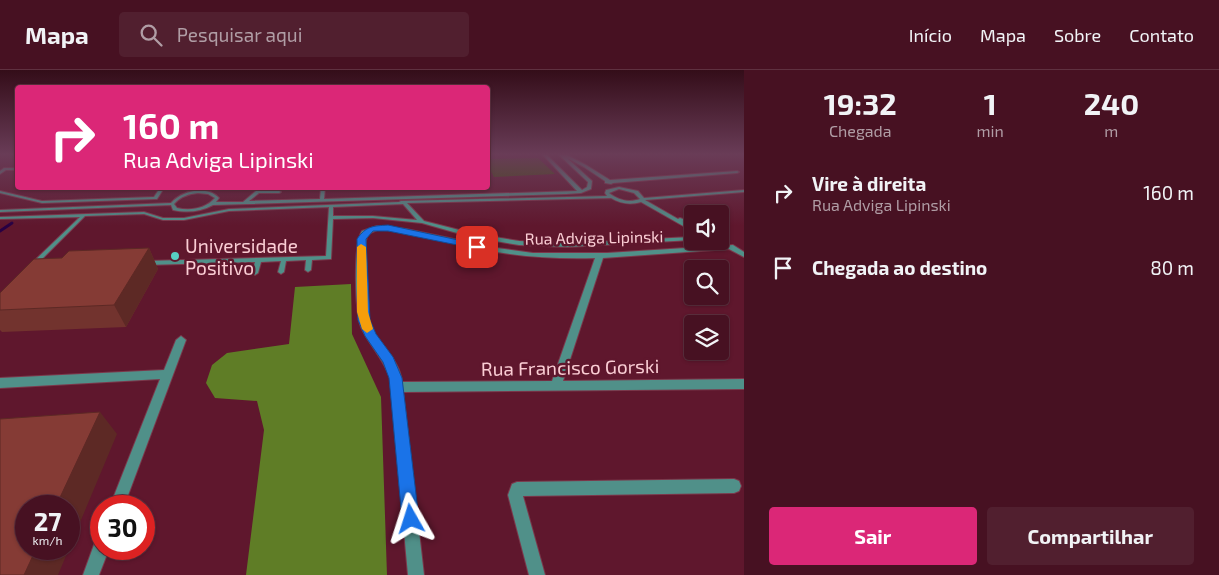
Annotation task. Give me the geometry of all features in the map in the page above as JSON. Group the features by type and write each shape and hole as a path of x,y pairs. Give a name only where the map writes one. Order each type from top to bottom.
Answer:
{"street":[{"name":"Rua Adviga Lipinski","path":"397,387 394,370 371,336 364,320 361,242 363,236 372,229 401,230 517,253 556,256 730,247 744,254"},
{"path":"556,386 600,254"},
{"path":"121,495 181,340"},
{"path":"0,383 168,374"},
{"name":"Rua Francisco Gorski","path":"397,387 744,384"},
{"path":"397,387 416,575"},
{"path":"537,575 515,495 517,489 734,486"},
{"path":"91,575 97,560"}],"lane":[{"path":"568,179 581,192"},
{"path":"0,218 144,213 163,219 184,219 277,202 581,192 589,188 590,182 586,179"},
{"path":"603,179 629,190"},
{"path":"608,182 652,179"},
{"path":"608,182 607,193 610,197"},
{"path":"608,190 619,188 636,192 642,199 684,224"},
{"path":"0,192 42,202 155,198 161,190"},
{"path":"244,203 259,190 280,190 277,202"},
{"path":"322,200 323,190"},
{"path":"172,204 176,209 187,211 201,209 212,204 244,203 251,206 331,206 610,197 628,202 642,199 744,191"},
{"path":"172,204 175,199 184,195 201,192 216,196 217,198 212,204"},
{"path":"392,198 404,204 422,222"},
{"path":"98,207 105,200"},
{"path":"1,212 172,204"},
{"path":"141,264 329,258 331,206"},
{"path":"70,215 76,208"},
{"path":"38,267 31,267 84,215"},
{"path":"331,218 374,217 422,222 495,240 544,245 684,239"},
{"path":"673,217 684,220"},
{"path":"281,272 284,259"},
{"path":"308,270 309,259"},
{"path":"254,273 258,260"}],"green space":[{"path":"351,284 352,334 381,397 387,575 246,575 264,430 257,401 215,398 206,383 212,365 227,353 289,344 295,287"}],"building":[{"path":"149,248 114,305 0,310 0,293 34,259 62,258 69,251"},
{"path":"100,412 61,495 15,495 15,560 31,560 24,575 0,575 0,419"}],"waterway":[{"path":"0,231 12,223"}],"slow traffic":[{"path":"361,247 363,312 367,329"}],"place":[{"name":"Universidade Positivo","path":"175,256"}],"route":[{"path":"411,519 396,378 394,370 371,336 364,320 361,242 366,232 372,229 388,228 477,247"}]}
